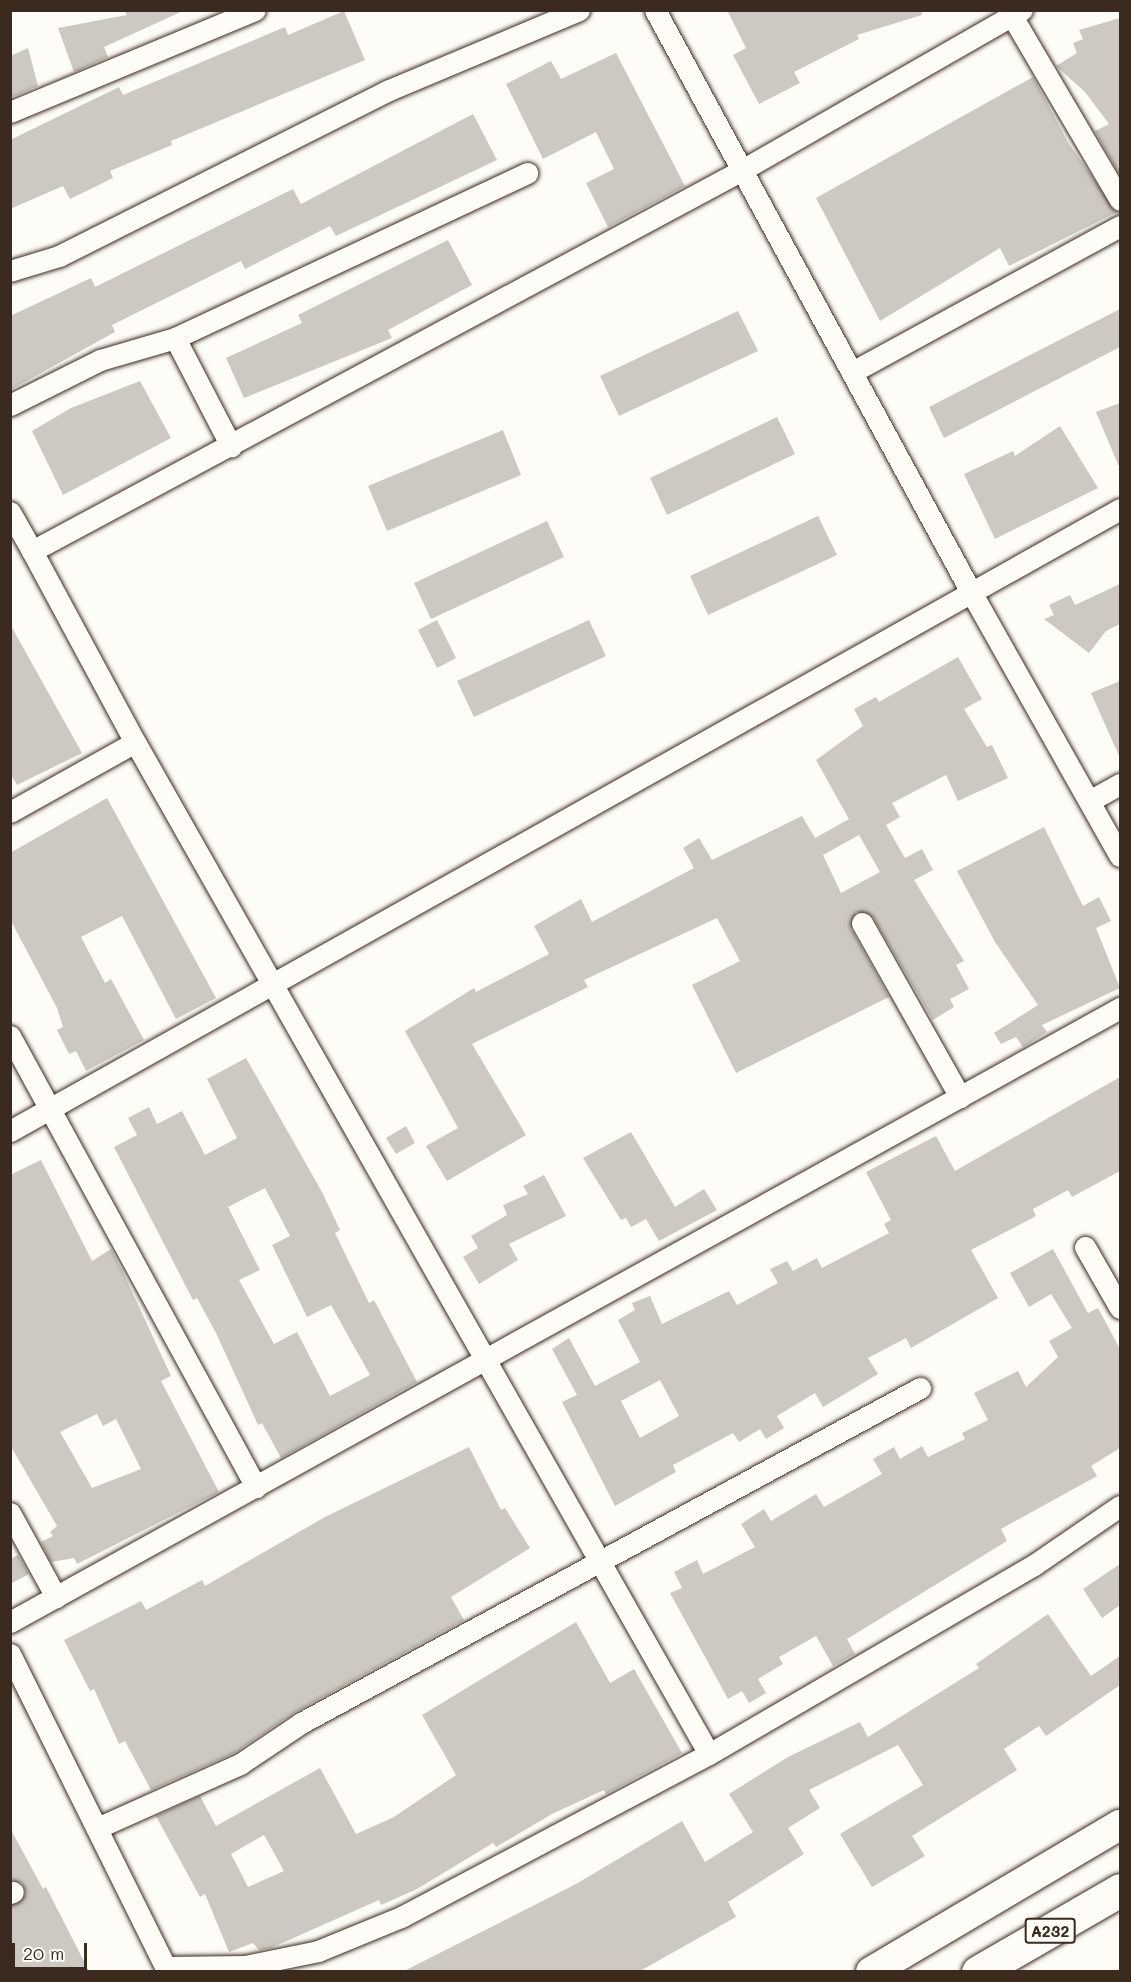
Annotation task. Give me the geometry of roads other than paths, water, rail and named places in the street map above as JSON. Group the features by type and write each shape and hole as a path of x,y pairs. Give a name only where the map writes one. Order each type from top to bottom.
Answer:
{"highway":[{"name":"A232","path":"978,1971 1120,1890"}],"main road":[{"path":"871,1971 1120,1825"}],"street":[{"path":"10,112 255,10"},
{"path":"10,271 59,256 389,90 579,10"},
{"path":"655,10 744,168 971,592 1091,800 1120,856"},
{"path":"32,550 231,446 744,168 1017,13 1120,200"},
{"path":"10,405 100,360 175,338 527,173"},
{"path":"854,371 1120,226"},
{"path":"175,338 231,446"},
{"path":"10,1131 1120,509"},
{"path":"10,512 135,742 709,1754"},
{"path":"10,812 135,742"},
{"path":"1091,800 1120,784"},
{"path":"862,923 960,1097"},
{"path":"10,1622 1120,1008"},
{"path":"10,1036 256,1487"},
{"path":"1085,1247 1120,1308"},
{"path":"97,1828 240,1764 301,1723 920,1388"},
{"path":"10,1654 166,1969 245,1966 318,1951 401,1917 709,1754 1034,1564 1120,1506"},
{"path":"10,1513 56,1597"}]}
